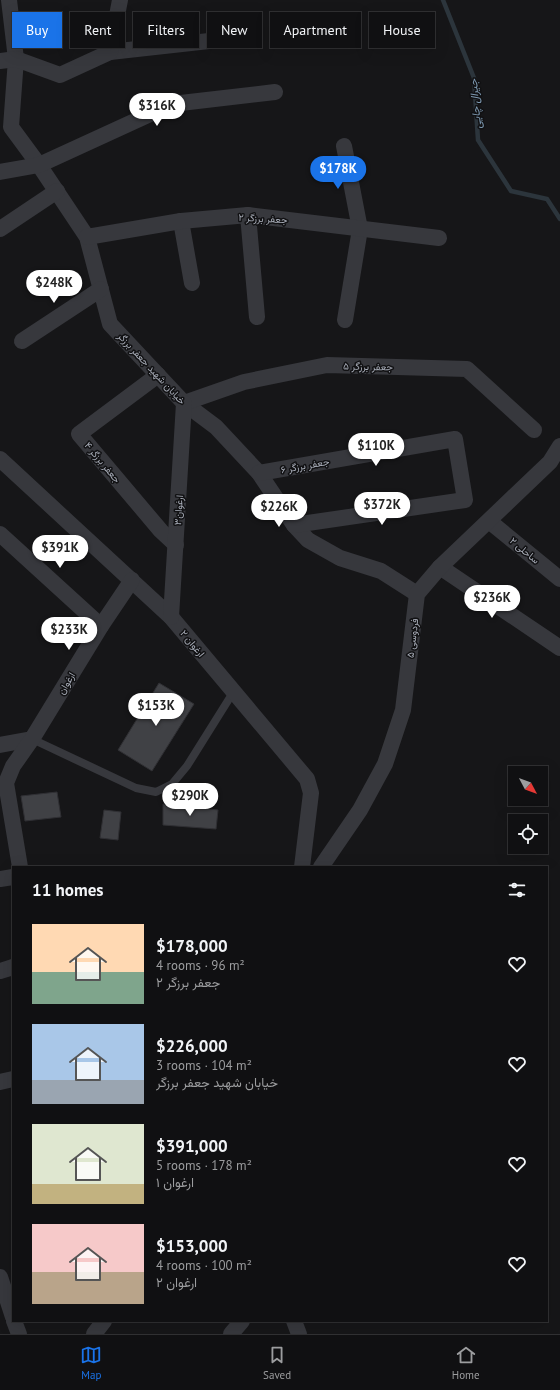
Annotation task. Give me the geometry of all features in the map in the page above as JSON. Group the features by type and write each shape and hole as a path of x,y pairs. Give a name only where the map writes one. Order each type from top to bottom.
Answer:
{"street":[{"name":"خیابان شهید جعفر برزگر","path":"9,0 16,59 11,127 57,191 87,237 110,324 184,404 216,427 259,473 294,525 308,540 340,558 381,570 417,594"},
{"path":"110,52 120,0"},
{"path":"0,61 16,59 60,75 110,52 207,41"},
{"path":"0,172 39,165 172,104 275,92"},
{"path":"344,146 360,229 345,320"},
{"path":"0,229 57,191"},
{"path":"248,215 258,317"},
{"name":"جعفر برزگر ۲","path":"87,237 181,220 248,215 439,238"},
{"path":"181,220 192,283"},
{"path":"22,341 101,289"},
{"name":"جعفر برزگر ۵","path":"184,404 244,382 327,365 467,369 534,430"},
{"name":"جعفر برزگر ۴","path":"158,375 80,434 162,531 176,545"},
{"name":"ارغوان۳","path":"171,617 184,404"},
{"name":"جعفر برزگر ۶","path":"259,473 455,439 465,500 294,525"},
{"path":"417,594 440,567 489,521 555,466 560,446"},
{"name":"ارغوان ۲","path":"0,459 171,617 307,779 311,793 302,866"},
{"name":"ساحلی ۲","path":"489,521 560,579"},
{"path":"0,534 101,626"},
{"path":"440,567 560,648"},
{"name":"ارغوان","path":"20,866 4,805 6,782 13,766 32,739 101,626 132,580"},
{"name":"فردوسی ۵","path":"323,866 360,810 385,764 403,710 417,594"},
{"path":"0,745 32,739"},
{"path":"0,879 12,877"},
{"path":"0,972 12,967"},
{"path":"0,1082 12,1079"},
{"path":"0,1277 12,1314"},
{"path":"14,1322 19,1334"},
{"path":"94,1334 103,1322"},
{"path":"231,1334 241,1322"},
{"path":"294,1322 298,1334"}],"lane":[{"path":"32,739 136,788 156,792 172,784 187,766 234,691"}],"building":[{"path":"159,683 194,704 152,771 118,750"},
{"path":"57,792 61,817 25,821 21,796"},
{"path":"163,804 218,810 216,829 163,825"},
{"path":"104,810 121,812 118,840 100,838"}],"waterway":[{"name":"جیرال چایی","path":"443,0 474,78 478,140 511,191 547,199 560,219"}]}
